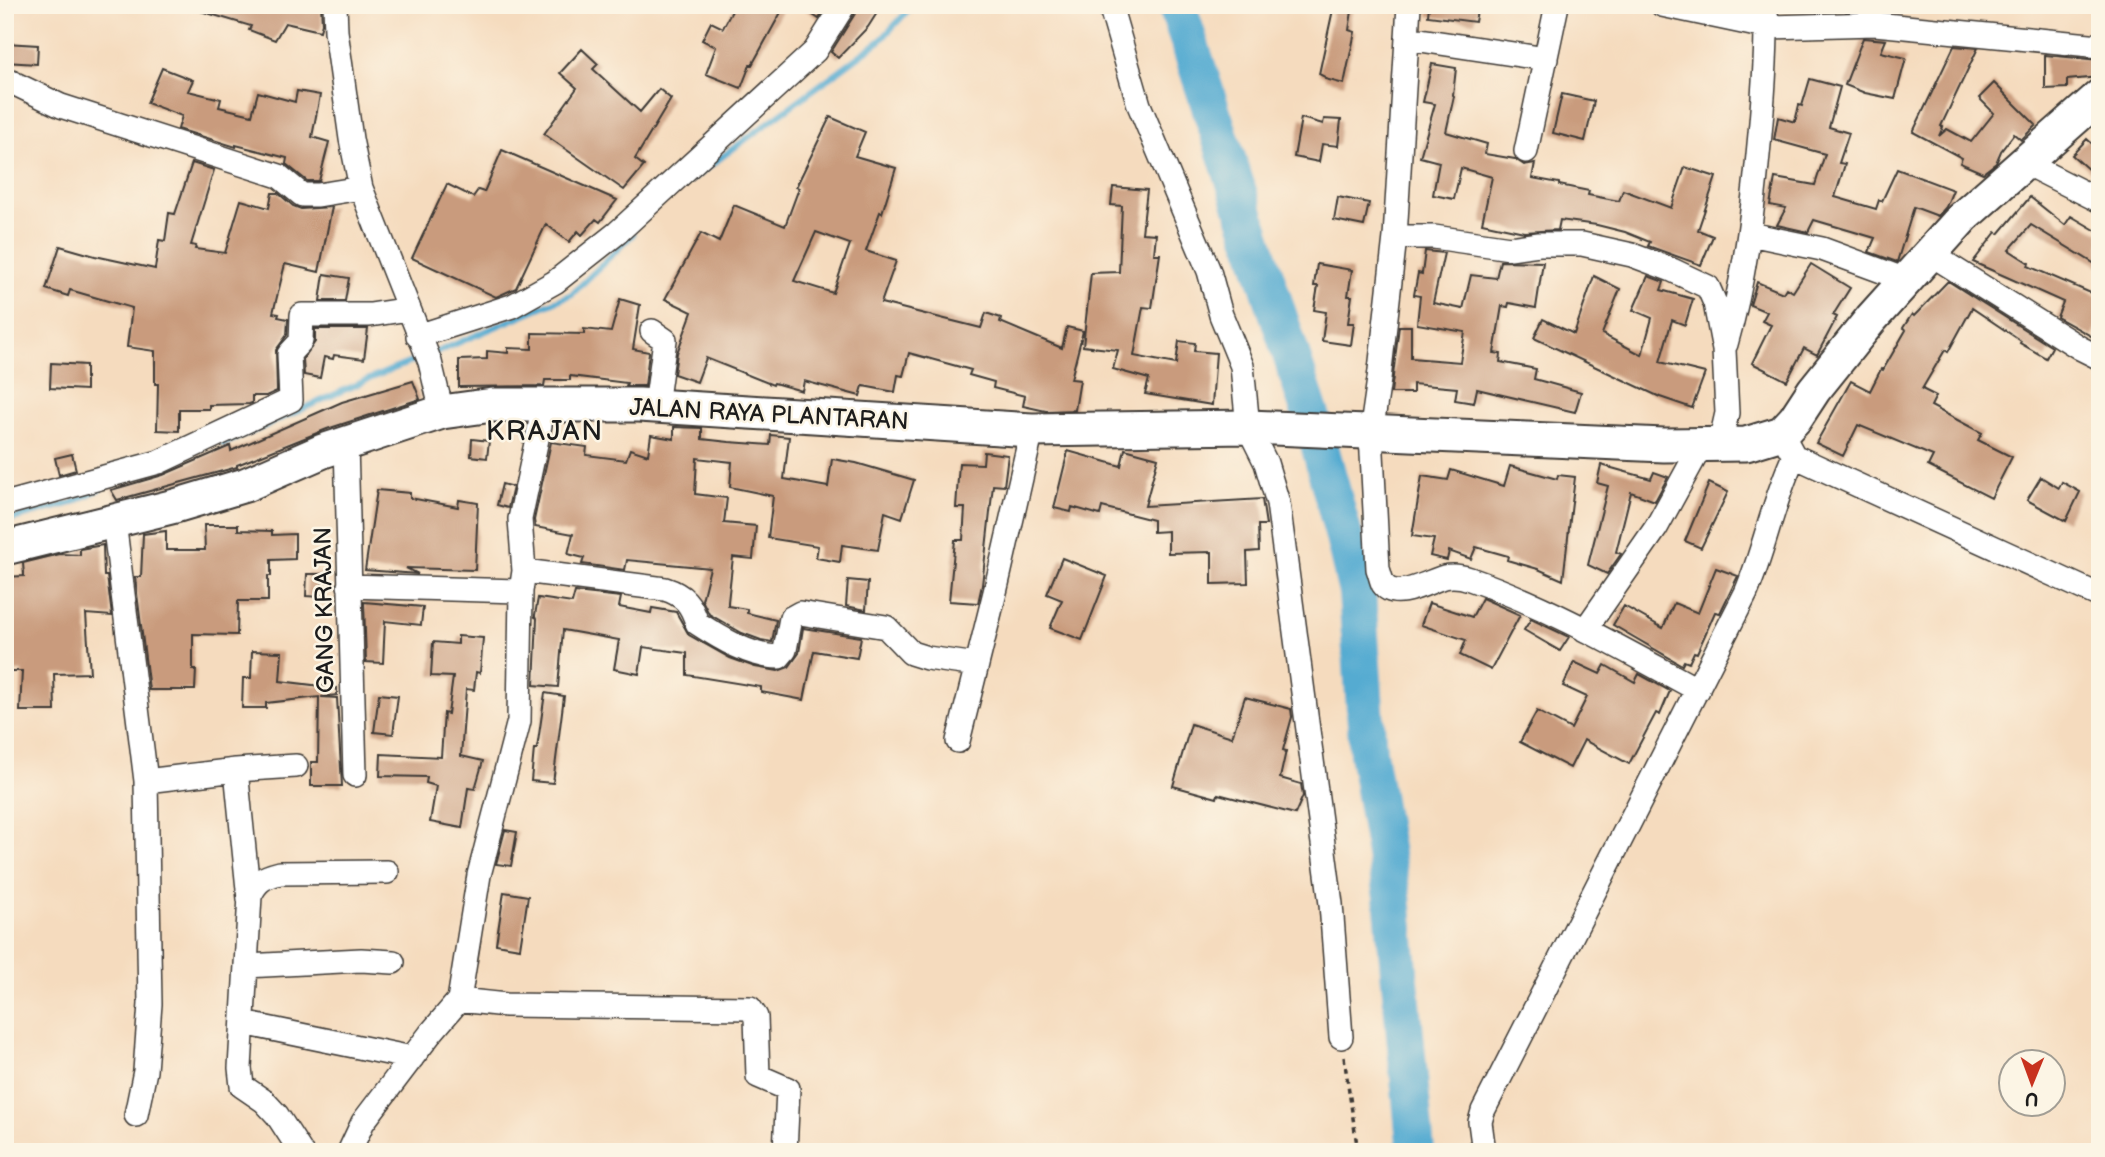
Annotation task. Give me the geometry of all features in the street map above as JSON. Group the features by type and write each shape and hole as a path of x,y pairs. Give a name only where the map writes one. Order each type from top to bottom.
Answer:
{"main road":[{"path":"1788,445 1795,419 1814,390 1929,253 1963,216 2100,96"},
{"name":"JALAN RAYA PLANTARAN","path":"5,548 245,485 323,451 442,412 493,405 656,406 1032,430 1254,427 1664,445 1788,445"}],"street":[{"path":"335,5 335,31 361,188 424,347 442,412"},
{"path":"424,347 512,306 555,282 617,233 815,51 844,5"},
{"path":"1110,5 1139,105 1209,271 1221,315 1242,366 1254,427 1278,503 1331,904 1341,1037"},
{"path":"1409,5 1395,237 1379,379 1363,433 1378,569 1384,586 1403,591 1440,578 1461,576 1494,587 1585,630 1698,690"},
{"path":"1527,151 1558,5"},
{"path":"1662,5 2100,46"},
{"path":"1724,350 1739,296 1750,234 1761,126 1766,16"},
{"path":"1408,38 1546,59"},
{"path":"5,79 61,106 279,176 302,195 361,188"},
{"path":"2025,163 2100,201"},
{"path":"1750,234 1822,249 1906,280"},
{"path":"1395,237 1434,237 1510,248 1539,244 1582,244 1632,255 1671,270 1707,287 1715,303 1724,350 1727,413 1711,444 1585,630"},
{"path":"1929,253 2100,358"},
{"path":"5,504 159,462 291,400 289,354 301,341 302,315 370,316 409,309"},
{"path":"652,331 665,340 656,406"},
{"path":"349,1152 363,1122 459,1000 479,875 519,721 522,581 520,519 544,406"},
{"path":"958,741 1032,430"},
{"name":"GANG KRAJAN","path":"346,444 355,775"},
{"path":"1484,1152 1480,1122 1492,1091 1698,690 1756,569 1781,483 1788,445 2100,596"},
{"path":"114,521 146,781 150,1004 145,1071 136,1115"},
{"path":"349,586 522,581 665,589 681,594 692,607 697,623 716,636 767,657 779,657 785,650 791,618 800,613 886,627 911,653 977,665"},
{"path":"146,781 296,766"},
{"path":"236,770 249,902 240,1068 242,1086 264,1101 277,1115 301,1152"},
{"path":"249,902 256,883 264,877 280,873 387,872"},
{"path":"246,966 361,960 393,962"},
{"path":"459,1000 506,1005 750,1008 757,1017 758,1076 789,1091 785,1152"},
{"path":"243,1023 412,1058"}],"path":[{"path":"1341,1037 1358,1152"}],"building":[{"path":"197,5 321,5 322,24 320,31 285,23 275,40 249,30 251,26 197,10"},
{"path":"735,5 785,5 750,65 741,88 706,74 716,47 702,40 711,22 723,28"},
{"path":"798,5 827,5 819,19"},
{"path":"858,5 882,5 868,27 838,58 831,52"},
{"path":"1334,5 1353,5 1349,30 1355,32 1344,84 1325,79 1319,74"},
{"path":"1429,5 1478,5 1475,22 1428,16"},
{"path":"1863,38 1886,40 1881,52 1906,58 1895,99 1865,93 1845,85"},
{"path":"5,43 38,45 37,64 5,62"},
{"path":"1954,46 1978,48 1941,126 1943,127 1939,136 1947,129 1971,142 1994,113 1979,98 1994,83 2036,125 2021,140 2014,134 1996,163 1983,173 1960,163 1962,158 1913,132"},
{"path":"582,49 598,64 593,69 640,112 659,89 671,99 635,159 644,166 624,190 544,134 577,88 560,73"},
{"path":"2045,55 2100,60 2100,77 2067,80 2067,88 2045,89"},
{"path":"1432,64 1456,68 1454,96 1446,132 1487,144 1485,154 1515,159 1524,165 1535,163 1532,178 1589,191 1588,195 1619,201 1623,190 1671,208 1685,167 1716,177 1698,230 1713,236 1701,265 1648,246 1650,242 1625,232 1597,225 1560,220 1558,230 1524,232 1482,223 1492,177 1461,168 1454,199 1433,195 1439,162 1420,157 1435,104 1423,102"},
{"path":"162,68 193,80 188,91 221,99 219,107 252,115 258,92 295,102 297,91 320,95 312,137 329,142 319,181 307,181 286,164 287,158 236,147 178,129 182,116 147,103"},
{"path":"1810,79 1840,87 1829,127 1849,133 1839,163 1845,164 1835,197 1876,209 1897,169 1953,190 1946,207 1938,216 1914,207 1897,262 1869,252 1875,238 1814,220 1808,232 1777,225 1786,208 1770,205 1775,178 1815,185 1825,154 1774,140 1778,117 1795,122"},
{"path":"1562,94 1594,101 1585,141 1553,133"},
{"path":"830,117 865,132 855,156 896,168 882,213 880,212 866,251 896,261 881,303 981,328 986,313 1001,318 1000,322 1062,348 1067,327 1083,331 1071,379 1080,380 1075,410 1046,411 1023,406 1025,396 993,388 994,382 969,375 971,370 909,353 903,376 898,375 895,392 863,386 860,396 804,381 802,391 774,383 773,385 706,358 697,382 674,374 677,353 692,312 665,299 701,233 719,242 734,205 785,226 799,188 796,187","holes":["816,232 850,244 833,293 794,281"]},
{"path":"1301,118 1323,124 1324,119 1341,120 1338,146 1322,144 1319,162 1294,157"},
{"path":"2087,139 2100,151 2100,180 2072,155"},
{"path":"502,150 617,200 600,222 596,219 582,235 578,231 569,242 546,224 516,288 496,297 412,258 447,184 473,197 478,190 484,192"},
{"path":"192,163 214,170 191,245 196,246 195,249 225,253 241,200 269,208 272,193 278,193 293,206 301,209 332,207 319,272 285,264 273,313 288,319 287,335 276,350 277,391 266,396 252,396 252,403 249,404 209,405 209,409 179,409 179,431 157,430 158,384 155,384 155,351 127,347 132,308 70,290 68,296 46,289 60,246 155,269 159,240 165,241 169,213 175,214"},
{"path":"1113,187 1147,190 1142,233 1156,234 1154,254 1160,254 1152,308 1143,307 1134,356 1176,364 1179,341 1195,343 1194,351 1216,353 1212,405 1145,394 1149,379 1113,369 1118,350 1083,346 1091,273 1119,272 1122,206 1111,205"},
{"path":"1338,197 1369,203 1364,226 1334,220"},
{"path":"2030,197 2065,225 2071,216 2100,233 2100,267 2031,225 2009,250 2029,263 2028,266 2100,297 2100,321 2093,337 2057,317 2063,302 1973,262 1996,232 1999,234"},
{"path":"1425,251 1444,253 1433,303 1463,309 1471,275 1496,278 1500,261 1543,262 1536,308 1509,303 1508,307 1502,306 1494,353 1501,354 1500,362 1536,369 1534,379 1581,392 1575,412 1477,389 1474,403 1455,400 1457,388 1413,384 1413,393 1391,393 1399,326 1411,326 1411,358 1460,362 1465,332 1417,324 1420,296 1414,295 1418,273 1422,274"},
{"path":"1317,264 1352,270 1348,296 1352,296 1348,323 1354,323 1351,345 1322,341 1326,312 1314,310 1318,286 1314,286"},
{"path":"1811,264 1850,288 1833,315 1837,317 1817,355 1804,348 1787,381 1752,363 1771,325 1762,321 1767,312 1750,305 1757,282 1783,293 1786,288 1793,292"},
{"path":"324,274 349,278 345,301 320,301"},
{"path":"1594,276 1620,289 1602,334 1642,355 1652,318 1633,310 1648,276 1664,282 1661,290 1693,299 1685,325 1672,320 1660,362 1705,373 1692,408 1660,397 1534,338 1543,319 1574,334"},
{"path":"1948,281 2052,347 2046,358 2020,343 2021,341 1972,308 1948,352 1945,350 1922,389 1936,396 1931,406 1982,433 1978,440 2012,457 1991,498 1928,466 1933,456 1858,425 1843,456 1816,443 1851,381 1870,391 1906,330 1903,328 1912,314 1914,316"},
{"path":"620,299 640,305 633,349 649,352 645,386 626,386 627,383 570,376 570,380 545,380 544,386 459,387 459,360 487,359 487,351 508,353 508,348 532,349 532,333 584,334 584,329 611,332"},
{"path":"315,329 368,329 364,359 334,355 333,359 324,357 320,378 304,375 303,359 315,342"},
{"path":"51,363 86,365 86,390 50,388"},
{"path":"413,381 420,399 327,429 237,467 117,500 111,490 163,475 230,446 231,451 342,402"},
{"path":"674,427 702,428 702,439 729,442 770,445 771,435 789,437 784,479 828,487 832,459 914,480 902,518 885,512 878,550 842,545 840,562 816,558 818,546 768,538 773,496 730,487 732,462 697,458 695,494 727,498 724,523 756,526 753,559 733,557 728,606 747,609 747,613 776,620 772,642 761,640 742,633 709,614 702,600 710,568 627,560 625,570 582,564 584,558 568,554 573,534 535,527 534,520 551,442 587,447 586,455 626,460 630,449 648,455 651,435 674,439"},
{"path":"472,439 489,441 487,458 471,456"},
{"path":"1125,449 1158,458 1145,506 1262,499 1266,525 1258,525 1259,551 1247,552 1248,583 1212,584 1212,552 1168,553 1168,531 1153,532 1153,520 1102,507 1100,515 1072,507 1071,512 1054,508 1068,451 1121,466"},
{"path":"984,452 1008,455 1004,486 993,485 978,603 949,601 955,540 963,540 965,508 956,508 959,463 983,464"},
{"path":"72,454 76,470 59,475 55,458"},
{"path":"1601,465 1651,479 1654,472 1668,477 1655,501 1631,492 1616,552 1621,554 1607,574 1588,565 1608,486 1597,483"},
{"path":"1510,466 1557,479 1558,475 1575,477 1563,580 1507,560 1508,556 1476,547 1471,559 1449,551 1447,560 1430,556 1434,539 1412,536 1422,476 1448,480 1451,470 1504,486"},
{"path":"2041,477 2059,488 2062,482 2080,492 2066,521 2027,500"},
{"path":"1709,483 1728,492 1701,548 1685,541"},
{"path":"502,484 513,487 508,508 497,505"},
{"path":"377,490 410,493 410,498 458,507 459,500 478,503 475,570 406,568 418,574 365,570"},
{"path":"204,525 238,525 238,530 272,531 272,535 295,534 295,559 271,560 268,601 238,601 237,635 193,634 195,690 149,690 135,577 141,577 143,534 166,531 166,550 205,550"},
{"path":"103,545 104,576 107,576 112,616 86,614 90,673 54,674 55,711 20,711 22,671 5,671 5,577 24,576 23,563 60,554 80,555 80,549"},
{"path":"1062,558 1107,576 1082,640 1050,628 1062,600 1047,594"},
{"path":"1716,568 1738,576 1720,613 1715,612 1697,653 1694,652 1689,663 1684,661 1682,665 1613,625 1624,606 1663,628 1674,603 1698,613"},
{"path":"307,574 323,574 322,597 306,596"},
{"path":"848,580 868,582 866,610 846,606"},
{"path":"575,592 621,597 619,607 651,613 652,608 676,612 689,635 730,658 755,667 778,671 789,667 799,653 803,628 861,637 857,658 814,651 804,700 761,692 761,687 687,675 687,653 643,647 639,674 614,669 619,640 563,630 558,687 534,685 535,615 538,598 572,603"},
{"path":"1482,598 1520,615 1491,670 1460,655 1466,640 1421,625 1429,603 1472,617"},
{"path":"364,602 423,607 421,625 385,621 383,663 366,662"},
{"path":"1531,619 1569,637 1560,651 1524,630"},
{"path":"458,636 483,638 480,673 476,672 474,690 466,689 461,756 483,761 475,789 468,788 462,828 430,822 436,786 426,783 427,777 380,776 381,754 441,757 444,713 448,714 453,677 431,676 433,642 458,644"},
{"path":"252,651 282,652 280,681 337,688 337,695 321,697 337,698 342,786 311,786 311,762 318,762 319,697 266,703 266,708 242,708 243,678 251,678"},
{"path":"1574,662 1600,674 1605,665 1635,682 1639,674 1670,691 1660,715 1656,713 1629,764 1584,740 1570,768 1520,742 1537,711 1571,729 1587,697 1563,686"},
{"path":"545,693 564,696 553,783 531,781"},
{"path":"379,694 398,696 393,734 374,732"},
{"path":"1245,697 1291,709 1292,717 1283,750 1286,751 1280,778 1301,784 1303,796 1295,814 1218,794 1217,798 1173,786 1191,724 1232,737"},
{"path":"505,830 517,832 511,866 496,864"},
{"path":"504,892 528,896 520,948 496,944"}],"waterway":[{"path":"689,181 881,40 913,5"},
{"path":"1177,5 1314,425 1357,592 1368,753 1392,896 1416,1152"},
{"path":"432,354 572,294 633,234"},
{"path":"223,444 422,358"},
{"path":"5,521 72,503 101,488"}],"district":[{"name":"KRAJAN","path":"545,430"}]}
